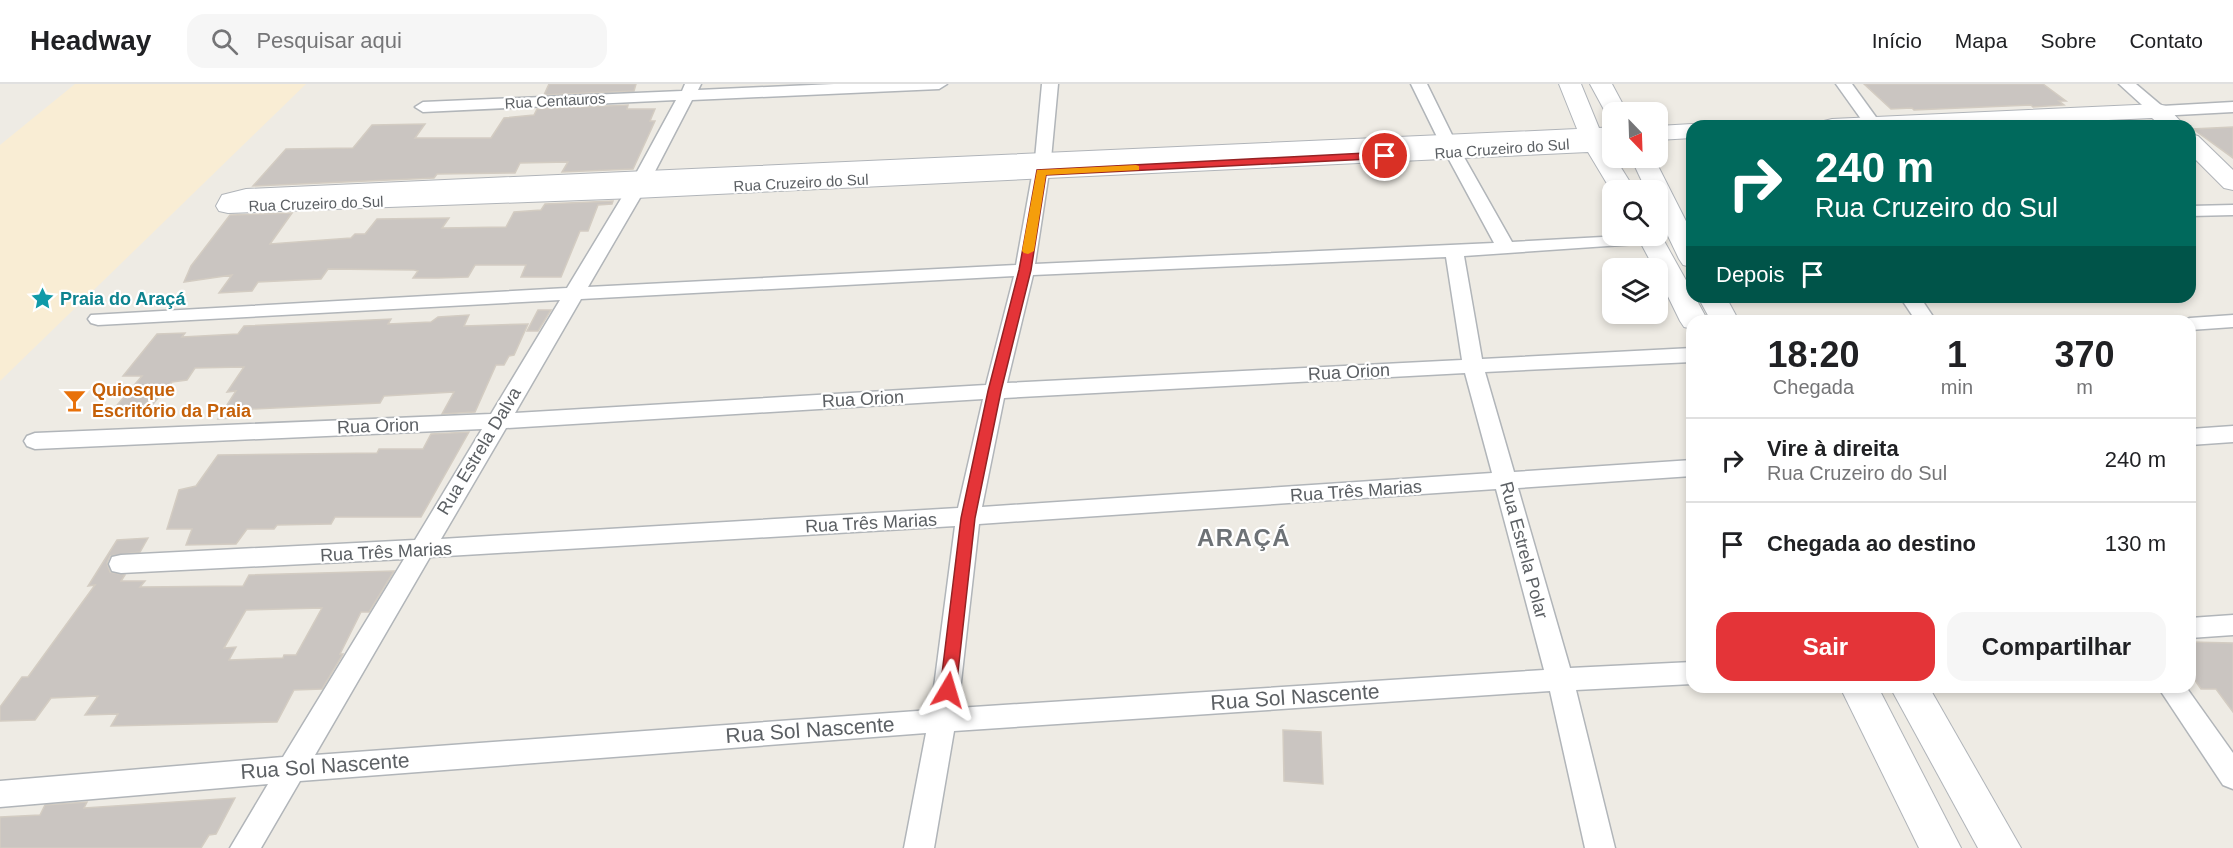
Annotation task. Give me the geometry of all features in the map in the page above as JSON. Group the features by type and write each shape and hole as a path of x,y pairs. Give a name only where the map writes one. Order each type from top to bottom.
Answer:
{"street":[{"name":"Rua Centauros","path":"423,107 690,89 939,84"},
{"path":"919,848 948,690 968,518 995,391 1025,270 1042,166 1050,84"},
{"path":"1419,84 1451,148 1506,247"},
{"path":"1570,84 1602,139"},
{"path":"1600,84 1610,102"},
{"path":"1844,84 1870,120"},
{"path":"2127,84 2166,119"},
{"name":"Rua Estrela Dalva","path":"245,848 639,185 690,89"},
{"path":"2107,120 2166,119 2233,107"},
{"path":"2149,120 2233,116"},
{"path":"1668,132 1686,131"},
{"name":"Rua Cruzeiro do Sul","path":"366,196 1451,148 1602,139"},
{"path":"1668,144 1686,143"},
{"path":"2196,147 2233,183"},
{"path":"1648,168 1682,222 1686,237"},
{"path":"2196,211 2233,210"},
{"path":"98,319 1025,270 1454,251 1602,240"},
{"path":"1656,246 1691,315"},
{"name":"Rua Estrela Polar","path":"1454,251 1473,366 1560,679 1600,848"},
{"path":"2196,324 2233,321"},
{"name":"Rua Orion","path":"34,441 497,421 995,391 1686,355"},
{"path":"2196,437 2233,434"},
{"name":"Rua Três Marias","path":"121,564 421,550 968,518 1686,468"},
{"path":"2196,628 2233,625"},
{"name":"Rua Sol Nascente","path":"0,794 292,768 941,720 1560,679 1686,673"},
{"path":"1862,693 1940,848"},
{"path":"1912,693 2000,848"},
{"path":"2175,693 2233,776"}],"sand":[{"name":"Praia do Araçá","path":"75,84 306,84 0,381 0,145"}],"building":[{"path":"549,84 636,84 634,91 544,95"},
{"path":"1864,84 2043,84 2066,101 2059,101 2064,105 2033,107 2031,105 1891,109"},
{"path":"628,105 627,109 655,109 650,121 655,121 633,169 562,172 568,162 520,163 515,173 437,174 434,178 253,186 286,149 353,148 372,125 425,124 415,138 491,138 504,118 534,115 537,109"},
{"path":"2233,127 2233,158 2196,131 2196,129"},
{"path":"613,201 612,204 598,205 588,231 580,231 561,277 521,277 526,265 475,265 468,277 438,278 413,278 418,271 414,270 328,269 321,279 258,282 252,291 219,293 232,275 184,282 191,266 230,215 292,213 270,244 351,238 355,234 365,234 377,219 449,218 442,228 506,227 514,212 541,210 545,204"},
{"path":"538,310 551,310 538,331 527,331"},
{"path":"469,315 464,326 528,324 514,355 509,356 504,365 496,365 475,412 442,414 454,392 384,396 380,403 252,409 247,417 218,419 236,391 227,392 244,367 195,368 187,380 172,382 147,411 112,411 142,376 123,376 157,334 185,333 182,337 238,334 244,326 391,319 388,324 431,322 438,317"},
{"path":"469,432 421,517 335,517 331,524 277,525 274,529 247,529 236,544 186,545 192,529 167,529 179,490 196,486 218,455 377,453 379,449 423,449 431,434"},
{"path":"148,538 140,552 110,556 107,563 110,572 125,575 121,581 145,581 140,587 243,586 249,575 394,571 369,612 361,612 340,654 343,654 322,689 294,690 277,722 111,726 118,714 85,715 98,696 51,698 35,720 0,721 0,707 22,677 28,677 95,585 88,586 117,540","holes":["322,608 296,655 284,655 283,658 229,660 236,647 224,648 246,610"]},
{"path":"2196,642 2233,643 2233,712 2216,689 2201,689 2196,682"},
{"path":"1283,730 1321,732 1323,784 1284,781"},
{"path":"235,798 216,834 209,835 201,848 0,848 0,817 40,815 45,805 87,802 84,808"}],"slow traffic":[{"path":"1028,251 1041,172 1136,168"}],"place":[{"name":"Praia do Araçá","path":"42,299"},
{"name":"Quiosque Escritório da Praia","path":"74,400"}],"district":[{"name":"ARAÇÁ","path":"1244,538"}],"route":[{"path":"948,690 968,518 995,391 1025,270 1041,172 1385,156"}]}
